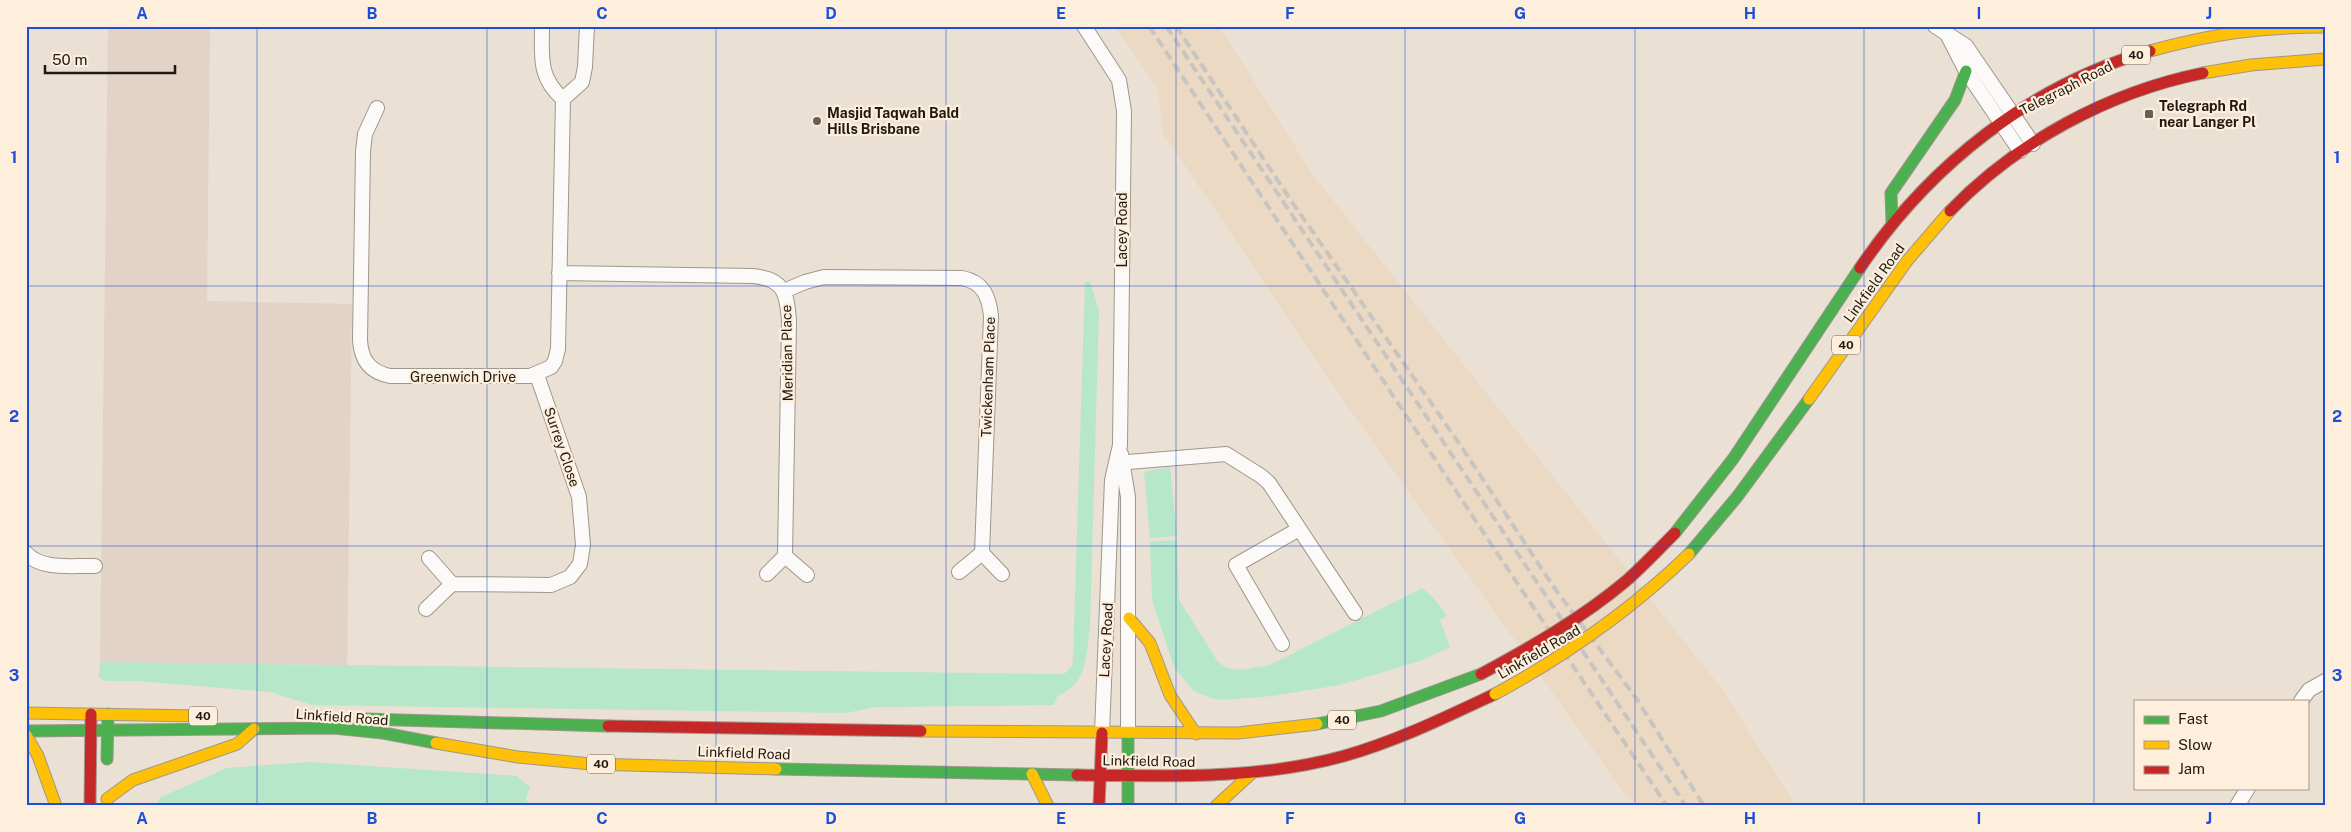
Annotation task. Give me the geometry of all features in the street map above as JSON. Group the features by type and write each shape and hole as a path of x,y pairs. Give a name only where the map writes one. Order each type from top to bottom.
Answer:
{"main road":[{"name":"Telegraph Road","path":"2001,123 2084,76 2144,52 2185,41 2241,30 2325,27"},
{"name":"40","path":"2020,152 2092,111 2148,88 2179,79 2244,67 2325,59"},
{"path":"1892,223 1891,193 1949,109 1961,88 1966,71"},
{"name":"Linkfield Road","path":"257,717 489,724 1196,734 1279,730 1347,719 1415,700 1481,674 1538,642 1598,602 1625,581 1675,533 1704,500 1732,462 1840,296 1892,223 1917,194 2001,123"},
{"name":"Linkfield Road","path":"26,731 108,732 318,728 367,731 518,757 591,764 1201,777 1252,773 1313,764 1364,750 1403,736 1495,694 1570,653 1637,603 1689,554 1744,490 1920,245 1957,205 2020,152"},
{"path":"1129,618 1150,643 1170,695 1196,734"},
{"name":"40","path":"26,713 208,716"},
{"path":"90,806 91,714"},
{"path":"106,802 108,714"},
{"path":"106,802 133,780 237,744 254,729"},
{"name":"Lacey Road","path":"1099,806 1102,732"},
{"name":"Lacey Road","path":"1128,733 1128,806"},
{"path":"26,735 38,756 56,806"},
{"path":"1216,806 1252,773"},
{"path":"1032,774 1048,806"}],"street":[{"path":"537,375 550,367 558,355 560,273 562,99 552,90 544,76 542,26"},
{"path":"562,99 582,82 587,26"},
{"name":"Lacey Road","path":"1084,26 1119,80 1123,100 1119,462 1128,497 1128,733"},
{"name":"Telegraph Road","path":"1935,26 1966,46 2033,144"},
{"name":"Telegraph Road","path":"1948,36 1966,71 2020,152"},
{"name":"Greenwich Drive","path":"377,108 365,134 363,151 360,340 366,364 380,374 390,376 516,377 537,375"},
{"name":"Meridian Place","path":"560,273 758,276 773,279 784,291 789,321 785,556"},
{"name":"Twickenham Place","path":"784,291 805,282 824,277 962,278 972,280 985,291 990,303 991,316 982,553"},
{"name":"Surrey Close","path":"452,584 551,584 570,578 580,564 583,545 579,497 537,375"},
{"path":"1119,462 1226,454 1261,476 1269,483 1355,613"},
{"name":"Lacey Road","path":"1102,732 1112,480 1119,462"},
{"path":"1282,644 1236,565 1300,529"},
{"path":"26,553 39,563 95,566"},
{"path":"959,572 982,553 1002,574"},
{"path":"766,574 785,556 807,575"},
{"path":"426,609 452,584 429,558"},
{"path":"2302,700 2309,690 2325,681"},
{"path":"2237,806 2247,790"}],"shaded area":[{"path":"108,26 210,26 207,301 352,304 347,665 100,662"},
{"path":"1115,26 1219,26 1313,175 1722,689 1796,806 1637,806 1622,790 1348,407 1163,133 1158,89"}],"green space":[{"path":"1085,282 1090,282 1099,311 1090,626 1086,658 1080,676 1067,691 1057,696 1053,705 877,707 845,713 312,705 270,692 137,681 106,681 99,678 100,662 1064,674 1072,666 1073,659"},
{"path":"1170,467 1177,536 1150,538 1144,472"},
{"path":"1177,540 1179,600 1218,662 1227,668 1240,670 1270,665 1422,588 1433,597 1447,616 1440,620 1450,647 1423,660 1340,685 1272,696 1222,700 1210,698 1193,690 1174,667 1152,600 1150,542"},
{"path":"309,762 517,776 530,787 526,798 529,806 154,806 161,797 227,768"}],"railway":[{"path":"1149,26 1493,547 1667,806"},
{"path":"1166,26 1686,806"},
{"path":"1176,26 1290,199 1463,449 1553,586 1636,698 1704,806"}],"traffic: fast":[{"path":"1892,223 1891,193 1955,100 1966,71"},
{"path":"1675,533 1733,459 1860,268"},
{"path":"1689,554 1737,497 1809,399"},
{"path":"1317,724 1381,711 1481,674"},
{"path":"107,759 108,714"},
{"path":"366,719 608,726"},
{"path":"26,731 334,728 383,733 436,743"},
{"path":"1128,733 1128,806"},
{"path":"776,769 1077,775"}],"traffic: slow":[{"path":"2150,51 2194,40 2236,33 2279,28 2325,27"},
{"path":"2203,73 2251,65 2325,59"},
{"path":"1809,399 1907,261 1950,211"},
{"path":"1495,694 1547,664 1597,631 1667,575 1689,554"},
{"path":"1129,618 1150,643 1170,695 1196,734"},
{"path":"26,713 199,716"},
{"path":"921,731 1238,733 1317,724"},
{"path":"107,799 133,780 237,744 254,729"},
{"path":"26,735 38,756 56,806"},
{"path":"436,743 518,757 591,764 776,769"},
{"path":"1216,806 1252,773"},
{"path":"1032,774 1048,806"}],"traffic: jam":[{"path":"1860,268 1887,231 1917,196 1950,164 1986,134 2024,108 2064,85 2106,66 2150,51"},
{"path":"1950,211 2004,163 2066,123 2133,93 2203,73"},
{"path":"1481,674 1574,620 1609,595 1675,533"},
{"path":"1077,775 1212,775 1245,773 1311,764 1344,756 1383,743 1495,694"},
{"path":"90,806 91,714"},
{"path":"608,726 921,731"},
{"path":"1099,806 1102,733"}],"place":[{"name":"Telegraph Rd near Langer Pl","path":"2149,114"},
{"name":"Masjid Taqwah Bald Hills Brisbane","path":"817,121"}]}
